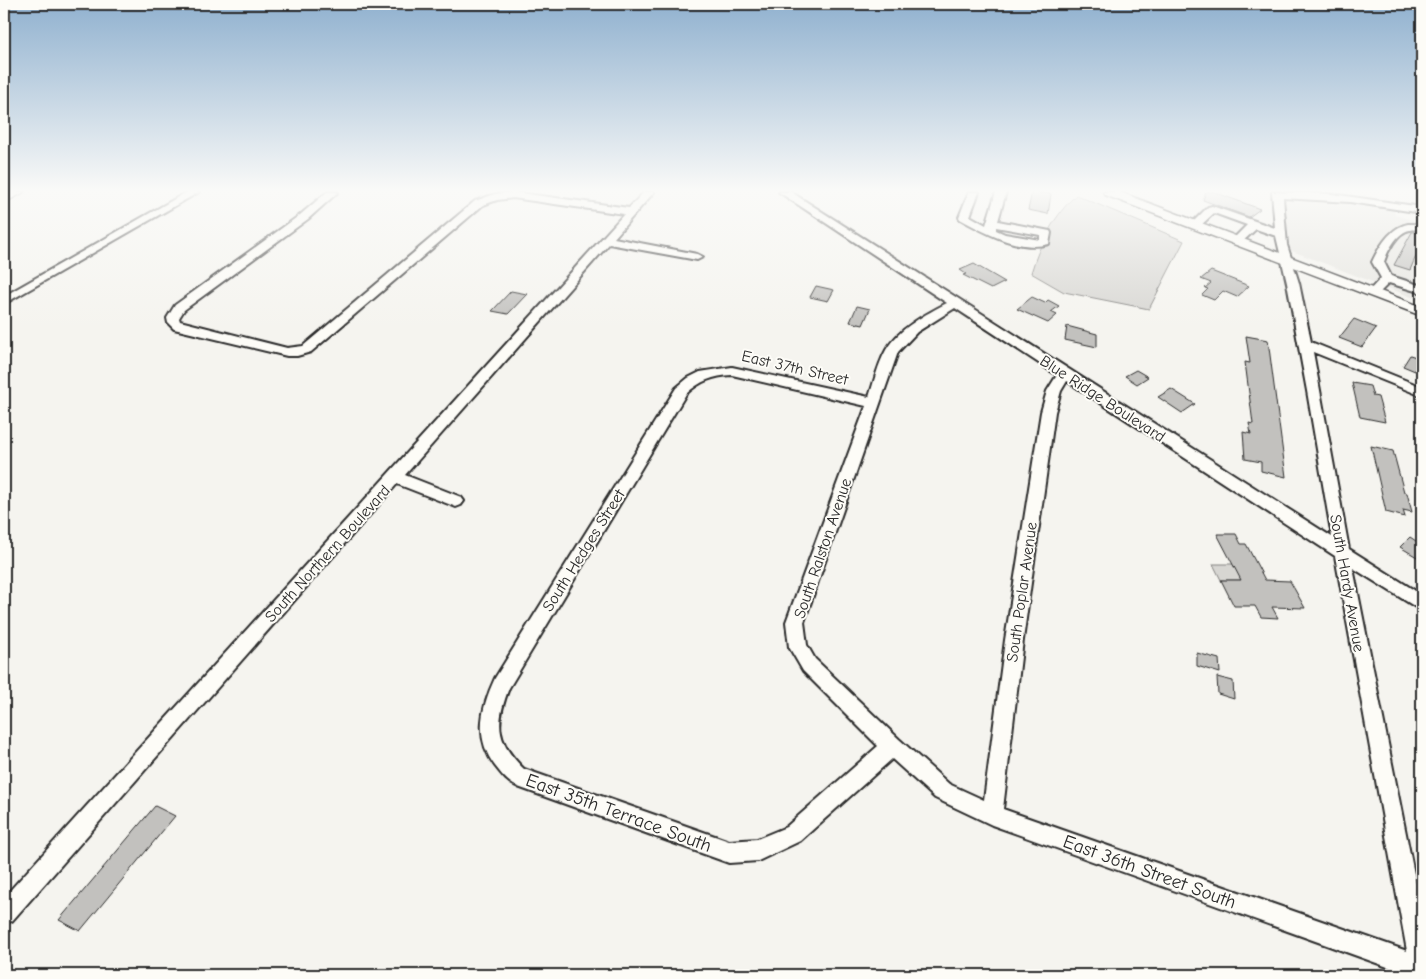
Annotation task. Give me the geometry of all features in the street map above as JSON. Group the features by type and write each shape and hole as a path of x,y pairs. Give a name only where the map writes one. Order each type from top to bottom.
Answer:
{"main road":[{"path":"1232,238 1422,312"}],"street":[{"path":"4,301 114,238"},
{"path":"276,238 179,308 173,318 174,323 178,326 287,352 303,351 438,238"},
{"name":"South Northern Boulevard","path":"4,913 608,238"},
{"name":"Blue Ridge Boulevard","path":"855,238 1422,604"},
{"name":"South Hardy Avenue","path":"1282,238 1305,344 1342,552 1422,969"},
{"path":"1393,238 1386,246 1378,262 1388,278 1422,290"},
{"path":"606,240 697,257"},
{"path":"1373,293 1388,278"},
{"name":"South Ralston Avenue","path":"892,746 809,665 798,647 795,622 892,351 901,338 921,322 956,303"},
{"path":"1305,344 1422,392"},
{"name":"East 37th Street","path":"709,372 732,371 873,403"},
{"name":"South Hedges Street","path":"493,745 490,722 492,706 501,684 681,391 690,381 709,372"},
{"name":"South Poplar Avenue","path":"992,815 1014,640 1048,412 1054,391 1065,373"},
{"path":"394,478 456,500"},
{"name":"East 35th Terrace South","path":"493,745 504,765 518,777 729,852 758,850 794,834 892,746"},
{"name":"East 36th Street South","path":"892,746 942,791 992,815 1422,969"}],"shaded area":[{"path":"1045,238 1176,238 1184,241 1149,309 1064,292 1031,273"},
{"path":"1287,238 1422,238 1422,301 1287,249"},
{"path":"1213,564 1241,564 1261,580 1221,580"}],"building":[{"path":"1409,238 1422,238 1422,242 1410,270 1394,265"},
{"path":"974,264 1005,282 991,289 963,275 966,274 960,270"},
{"path":"1211,271 1249,286 1237,297 1223,291 1214,300 1202,295 1208,289 1205,288 1211,283 1201,279"},
{"path":"816,286 834,290 828,301 810,297"},
{"path":"511,291 527,294 508,314 492,311"},
{"path":"1032,297 1045,303 1048,300 1059,306 1051,312 1057,315 1048,323 1017,309"},
{"path":"857,306 870,309 863,325 850,322"},
{"path":"1354,319 1376,328 1362,347 1339,338"},
{"path":"1067,326 1097,334 1097,347 1065,340"},
{"path":"1246,336 1268,340 1286,477 1261,471 1261,462 1245,459 1243,432 1251,434 1249,423 1253,424 1245,362 1250,363"},
{"path":"1410,355 1422,359 1415,371 1403,366"},
{"path":"1136,370 1148,377 1137,384 1125,376"},
{"path":"1352,383 1370,386 1373,396 1378,397 1385,422 1360,417"},
{"path":"1171,389 1195,404 1182,413 1158,397"},
{"path":"1371,446 1393,451 1404,492 1407,493 1412,512 1403,510 1405,517 1386,512"},
{"path":"1217,534 1236,534 1241,544 1246,544 1265,580 1290,581 1305,608 1272,607 1278,618 1261,617 1255,606 1234,606 1221,580 1241,580"},
{"path":"1410,537 1422,545 1422,560 1400,547"},
{"path":"1197,653 1219,659 1220,673 1197,666"},
{"path":"1217,677 1233,681 1234,699 1218,694"},
{"path":"155,806 175,816 80,931 59,920"}]}
